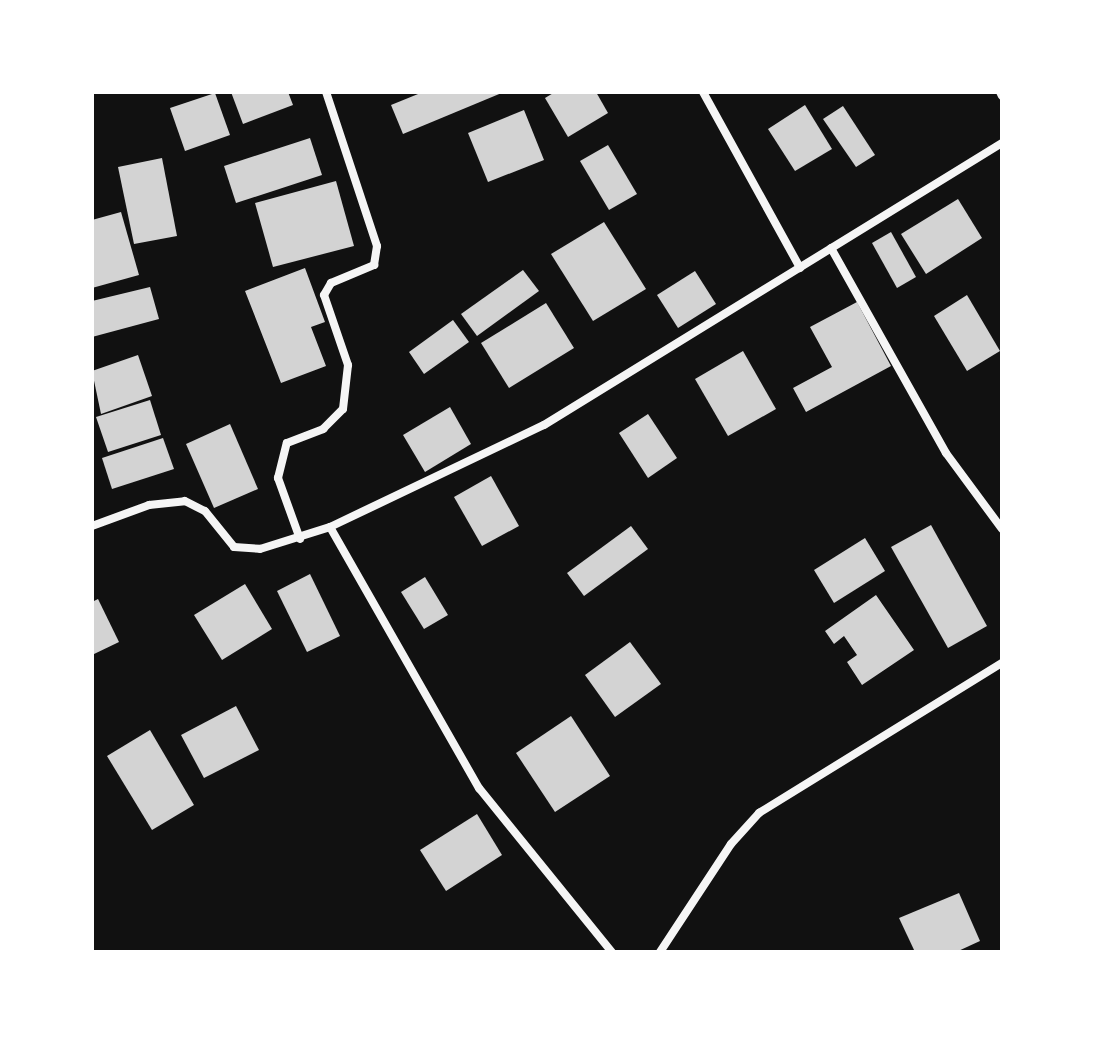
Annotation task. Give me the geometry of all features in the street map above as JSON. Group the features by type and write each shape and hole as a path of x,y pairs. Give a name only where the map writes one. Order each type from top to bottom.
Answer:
{"street":[{"path":"300,539 278,478 287,443 323,429 343,409 348,365 324,295 331,283 374,265 377,246 326,92"},
{"path":"703,92 800,268"},
{"path":"92,526 149,505 185,501 205,511 234,547 260,549 300,539 330,527 544,425 1002,143"},
{"path":"831,248 946,453 1002,529"},
{"path":"330,527 479,788 612,952"},
{"path":"660,952 731,844 759,813 1002,663"}],"building":[{"path":"231,92 288,92 293,105 243,124"},
{"path":"423,92 504,92 403,134 391,105"},
{"path":"555,92 596,92 608,113 568,137 545,98"},
{"path":"215,93 230,135 185,151 170,108"},
{"path":"805,105 832,149 795,171 768,129"},
{"path":"843,106 875,155 856,167 823,119"},
{"path":"524,110 544,160 488,182 468,133"},
{"path":"310,138 322,175 236,203 224,166"},
{"path":"608,145 637,194 609,210 580,161"},
{"path":"162,158 177,236 134,244 118,167"},
{"path":"336,181 354,246 273,267 255,203"},
{"path":"958,199 982,238 926,274 901,234"},
{"path":"121,212 139,275 92,288 92,220"},
{"path":"604,222 646,289 593,321 551,254"},
{"path":"891,232 916,277 897,288 872,243"},
{"path":"305,268 325,322 311,327 326,366 281,383 245,291"},
{"path":"523,270 539,291 477,336 461,314"},
{"path":"695,271 716,304 678,328 657,295"},
{"path":"150,287 159,319 92,337 92,301"},
{"path":"967,295 1000,351 967,371 934,316"},
{"path":"857,302 891,366 806,412 793,388 832,367 810,327"},
{"path":"546,303 574,348 509,388 481,343"},
{"path":"453,320 469,342 424,374 409,352"},
{"path":"743,351 776,409 728,436 695,379"},
{"path":"138,355 152,396 101,414 92,371"},
{"path":"150,400 161,435 108,452 96,417"},
{"path":"450,407 471,444 425,472 403,435"},
{"path":"648,414 677,458 648,478 619,433"},
{"path":"230,424 258,489 214,508 186,444"},
{"path":"163,438 174,469 112,489 102,458"},
{"path":"491,476 519,526 482,546 454,497"},
{"path":"931,525 987,626 948,648 891,547"},
{"path":"631,526 648,549 584,596 567,573"},
{"path":"865,538 885,571 834,603 814,570"},
{"path":"310,574 340,636 307,652 277,591"},
{"path":"425,577 448,615 424,629 401,592"},
{"path":"245,584 272,629 222,660 194,615"},
{"path":"876,595 914,650 862,685 847,662 857,655 844,636 834,644 825,631"},
{"path":"98,599 119,642 92,655 92,602"},
{"path":"630,642 661,684 615,717 585,675"},
{"path":"236,706 259,750 204,778 181,735"},
{"path":"571,716 610,776 555,812 516,753"},
{"path":"150,730 194,805 152,830 107,756"},
{"path":"477,814 502,855 446,891 420,850"},
{"path":"959,893 980,941 956,952 915,952 899,918"}]}
